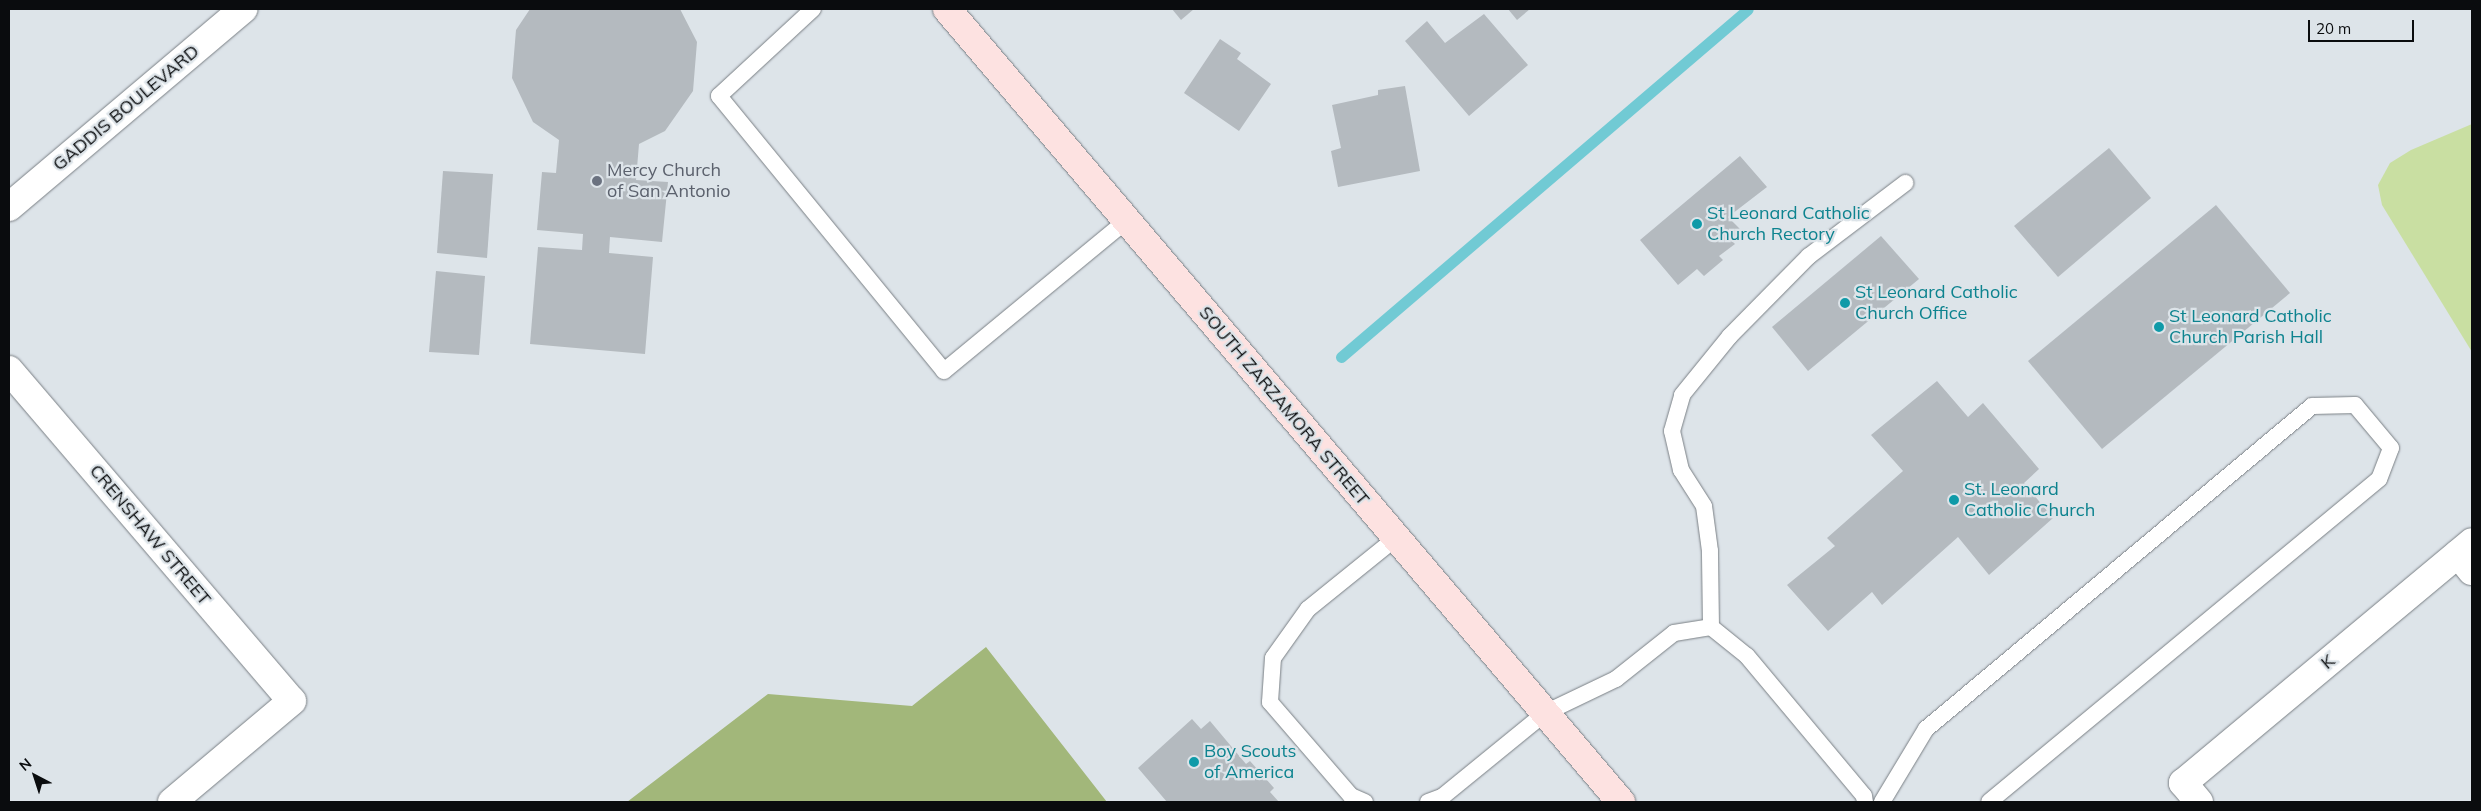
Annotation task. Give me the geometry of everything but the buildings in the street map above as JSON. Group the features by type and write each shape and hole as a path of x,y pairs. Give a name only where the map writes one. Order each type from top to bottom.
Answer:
{"main road":[{"name":"SOUTH ZARZAMORA STREET","path":"947,9 1621,802"}],"street":[{"name":"GADDIS BOULEVARD","path":"9,207 243,9"},
{"name":"CRENSHAW STREET","path":"9,370 292,701 172,802"},
{"name":"K","path":"2191,793 2467,556"}],"lane":[{"path":"813,9 719,96 944,371 1126,221"},
{"path":"1711,627 1710,550 1704,506 1681,470 1672,431 1682,395 1730,336 1809,256 1905,182"},
{"path":"1882,802 1926,729 1934,722 2312,406 2354,406 2391,448 2379,479 1989,802"},
{"path":"1365,802 1351,796 1270,702 1273,658 1308,609 1396,538"},
{"path":"1428,802 1442,797 1545,713 1616,679 1674,633 1711,627 1748,656 1864,796 1865,802"}],"green space":[{"path":"2472,124 2472,352 2382,205 2378,185 2390,163 2411,150"},
{"path":"986,647 1107,802 627,802 768,694 912,706"}],"waterway":[{"path":"1341,357 1748,9"}],"place":[{"name":"Mercy Church of San Antonio","path":"597,181"},
{"name":"St Leonard Catholic Church Rectory","path":"1697,224"},
{"name":"St Leonard Catholic Church Office","path":"1845,303"},
{"name":"St Leonard Catholic Church Parish Hall","path":"2159,327"},
{"name":"St. Leonard Catholic Church","path":"1954,500"},
{"name":"Boy Scouts of America","path":"1194,762"}]}
